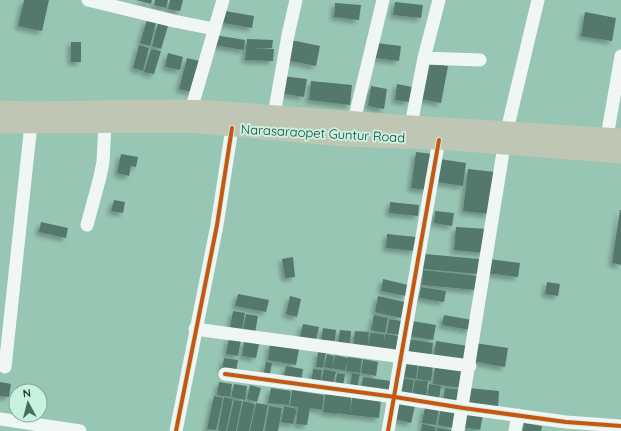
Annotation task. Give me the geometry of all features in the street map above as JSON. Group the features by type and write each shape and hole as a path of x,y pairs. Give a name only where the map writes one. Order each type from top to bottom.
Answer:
{"highway":[{"name":"Narasaraopet Guntur Road","path":"0,110 191,110 274,115 352,129 439,140 614,137"},
{"name":"Narasaraopet Guntur Road","path":"0,124 189,124 232,128 352,129 411,125 621,154"}],"street":[{"path":"88,0 214,29"},
{"path":"191,110 223,0"},
{"path":"274,115 288,35 296,0"},
{"path":"352,129 383,0"},
{"path":"411,125 424,58 439,0"},
{"path":"458,431 470,366 506,138 538,0"},
{"path":"614,137 621,56"},
{"path":"424,58 480,60"},
{"path":"5,367 5,322 31,124"},
{"path":"87,225 103,162 105,124"},
{"path":"176,431 195,329 217,225 232,128"},
{"path":"388,431 439,140"},
{"path":"195,329 470,366"},
{"path":"225,374 518,415 565,427 615,427"},
{"path":"516,431 518,415"},
{"path":"0,419 80,431"}],"building":[{"path":"24,0 49,0 42,31 18,26"},
{"path":"136,0 152,0 151,4"},
{"path":"155,0 168,0 166,8 154,5"},
{"path":"170,0 183,0 180,11 168,9"},
{"path":"395,2 423,5 421,18 393,15"},
{"path":"335,3 361,5 359,20 334,17"},
{"path":"225,11 254,16 252,28 223,23"},
{"path":"585,12 616,18 612,41 581,36"},
{"path":"147,20 156,23 150,46 140,43"},
{"path":"158,23 168,26 161,49 152,46"},
{"path":"215,35 245,40 244,50 213,45"},
{"path":"247,39 273,40 272,48 251,48 274,49 273,61 245,60"},
{"path":"291,40 320,46 316,66 287,60"},
{"path":"71,42 81,42 81,62 71,62"},
{"path":"377,43 401,46 399,61 375,58"},
{"path":"139,45 149,48 143,71 133,68"},
{"path":"151,49 161,51 154,74 144,72"},
{"path":"168,53 183,57 180,70 165,67"},
{"path":"187,58 200,61 193,92 179,89"},
{"path":"427,62 448,66 441,103 420,99"},
{"path":"282,76 307,79 304,97 280,93"},
{"path":"311,81 352,85 350,105 309,100"},
{"path":"397,84 412,87 409,102 395,100"},
{"path":"371,86 387,89 384,109 368,106"},
{"path":"416,152 432,154 427,190 411,188"},
{"path":"121,154 138,157 136,167 131,166 129,176 117,173"},
{"path":"440,159 466,163 463,186 437,182"},
{"path":"468,169 495,172 489,214 463,211"},
{"path":"114,200 125,202 123,213 111,211"},
{"path":"390,202 419,205 418,216 389,213"},
{"path":"621,210 621,265 612,263"},
{"path":"435,211 454,213 452,226 434,223"},
{"path":"41,222 68,228 66,238 39,232"},
{"path":"456,227 487,229 485,253 454,250"},
{"path":"387,234 416,237 414,251 386,248"},
{"path":"425,254 479,259 478,274 423,269"},
{"path":"293,257 295,277 285,278 282,259"},
{"path":"489,259 520,263 518,277 487,273"},
{"path":"423,270 478,276 476,290 422,285"},
{"path":"383,279 408,285 406,296 381,291"},
{"path":"547,282 560,284 558,296 545,294"},
{"path":"421,287 446,291 444,302 419,298"},
{"path":"238,294 269,300 266,312 235,306"},
{"path":"290,296 301,299 297,317 286,314"},
{"path":"378,296 405,302 401,318 375,312"},
{"path":"233,311 245,313 242,330 230,328"},
{"path":"246,314 258,316 255,333 243,330"},
{"path":"374,315 388,318 385,333 371,330"},
{"path":"444,315 472,320 470,330 442,325"},
{"path":"389,319 402,321 400,335 387,333"},
{"path":"412,321 436,325 433,340 409,336"},
{"path":"303,324 319,327 316,340 300,337"},
{"path":"323,328 336,330 335,341 321,340"},
{"path":"340,330 351,331 350,345 338,343"},
{"path":"355,331 369,332 368,348 353,347"},
{"path":"370,333 384,334 384,341 385,334 399,336 397,352 368,348"},
{"path":"229,338 241,340 238,356 226,354"},
{"path":"408,339 433,343 431,356 406,352"},
{"path":"244,341 259,344 256,358 242,356"},
{"path":"436,341 468,346 466,361 434,356"},
{"path":"475,343 508,348 505,367 472,361"},
{"path":"270,344 299,349 296,365 268,360"},
{"path":"318,352 326,353 323,368 316,367"},
{"path":"327,354 334,356 332,369 324,367"},
{"path":"335,355 348,358 345,371 332,368"},
{"path":"348,357 362,359 360,373 346,371"},
{"path":"224,358 238,360 236,372 222,369"},
{"path":"363,359 378,362 376,376 361,373"},
{"path":"266,362 272,363 269,378 263,377"},
{"path":"403,362 418,364 416,379 401,377"},
{"path":"419,363 433,365 431,381 417,379"},
{"path":"286,366 303,369 301,383 283,380"},
{"path":"435,366 464,370 462,388 433,384"},
{"path":"313,369 322,370 320,385 311,384"},
{"path":"324,369 336,372 332,388 320,385"},
{"path":"337,373 345,374 343,387 335,386"},
{"path":"352,373 360,374 357,389 350,387"},
{"path":"363,377 391,381 390,392 361,388"},
{"path":"401,378 414,380 411,397 398,395"},
{"path":"415,380 428,381 426,398 412,396"},
{"path":"0,382 8,383 8,397 0,396"},
{"path":"219,382 232,384 230,397 217,395"},
{"path":"234,384 247,386 245,400 231,397"},
{"path":"429,384 441,386 439,400 427,398"},
{"path":"250,385 261,388 257,402 247,399"},
{"path":"271,388 291,391 289,405 268,403"},
{"path":"445,388 462,390 459,403 443,400"},
{"path":"468,388 499,391 498,408 466,404"},
{"path":"292,390 324,395 322,410 310,408 307,425 296,424 298,407 290,406"},
{"path":"325,394 339,396 337,414 323,412"},
{"path":"214,396 223,398 216,430 207,429"},
{"path":"339,396 351,397 350,415 337,413"},
{"path":"224,397 233,399 226,431 222,431 218,430"},
{"path":"352,397 381,400 379,418 350,415"},
{"path":"234,400 242,401 236,431 227,431"},
{"path":"243,401 255,404 249,431 237,431"},
{"path":"398,402 415,406 411,423 395,419"},
{"path":"256,403 268,405 263,431 250,431"},
{"path":"269,406 282,408 278,431 265,431"},
{"path":"284,406 297,409 293,424 281,422"},
{"path":"425,407 439,409 436,425 422,423"},
{"path":"440,410 455,412 453,428 438,425"},
{"path":"465,412 483,415 480,430 462,427"},
{"path":"524,423 542,426 541,431 523,431"},
{"path":"422,424 436,427 435,431 421,431"},
{"path":"437,428 451,430 451,431 436,431"}],"cycle path":[{"path":"176,431 217,225 232,128"},
{"path":"388,431 439,140"},
{"path":"225,374 566,422 621,426"}]}
